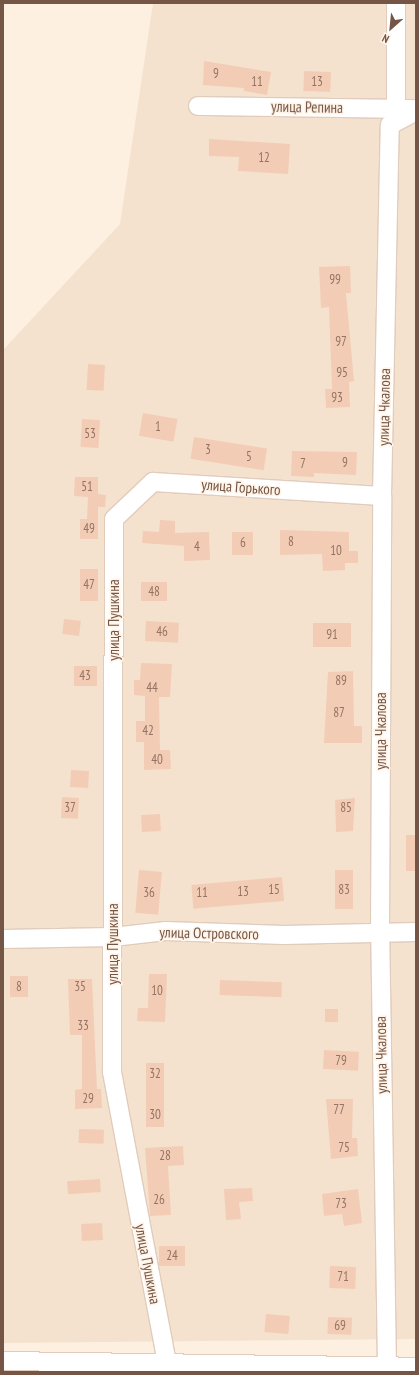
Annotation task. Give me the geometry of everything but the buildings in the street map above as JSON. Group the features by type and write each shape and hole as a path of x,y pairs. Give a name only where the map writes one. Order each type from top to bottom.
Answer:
{"street":[{"path":"396,3 396,109"},
{"name":"улица Репина","path":"198,106 416,110"},
{"name":"улица Чкалова","path":"387,1366 380,931 382,496 390,125 416,110"},
{"name":"улица Горького","path":"114,519 153,482 382,496"},
{"name":"улица Пушкина","path":"114,519 112,1072 167,1363"},
{"name":"улица Островского","path":"3,938 113,937 166,931 284,935 380,931 416,932"},
{"path":"3,1372 3,1361 167,1363 206,1368 387,1366 414,1368"}],"shaded area":[{"path":"153,3 416,3 416,1339 3,1343 3,350 120,224"}]}
